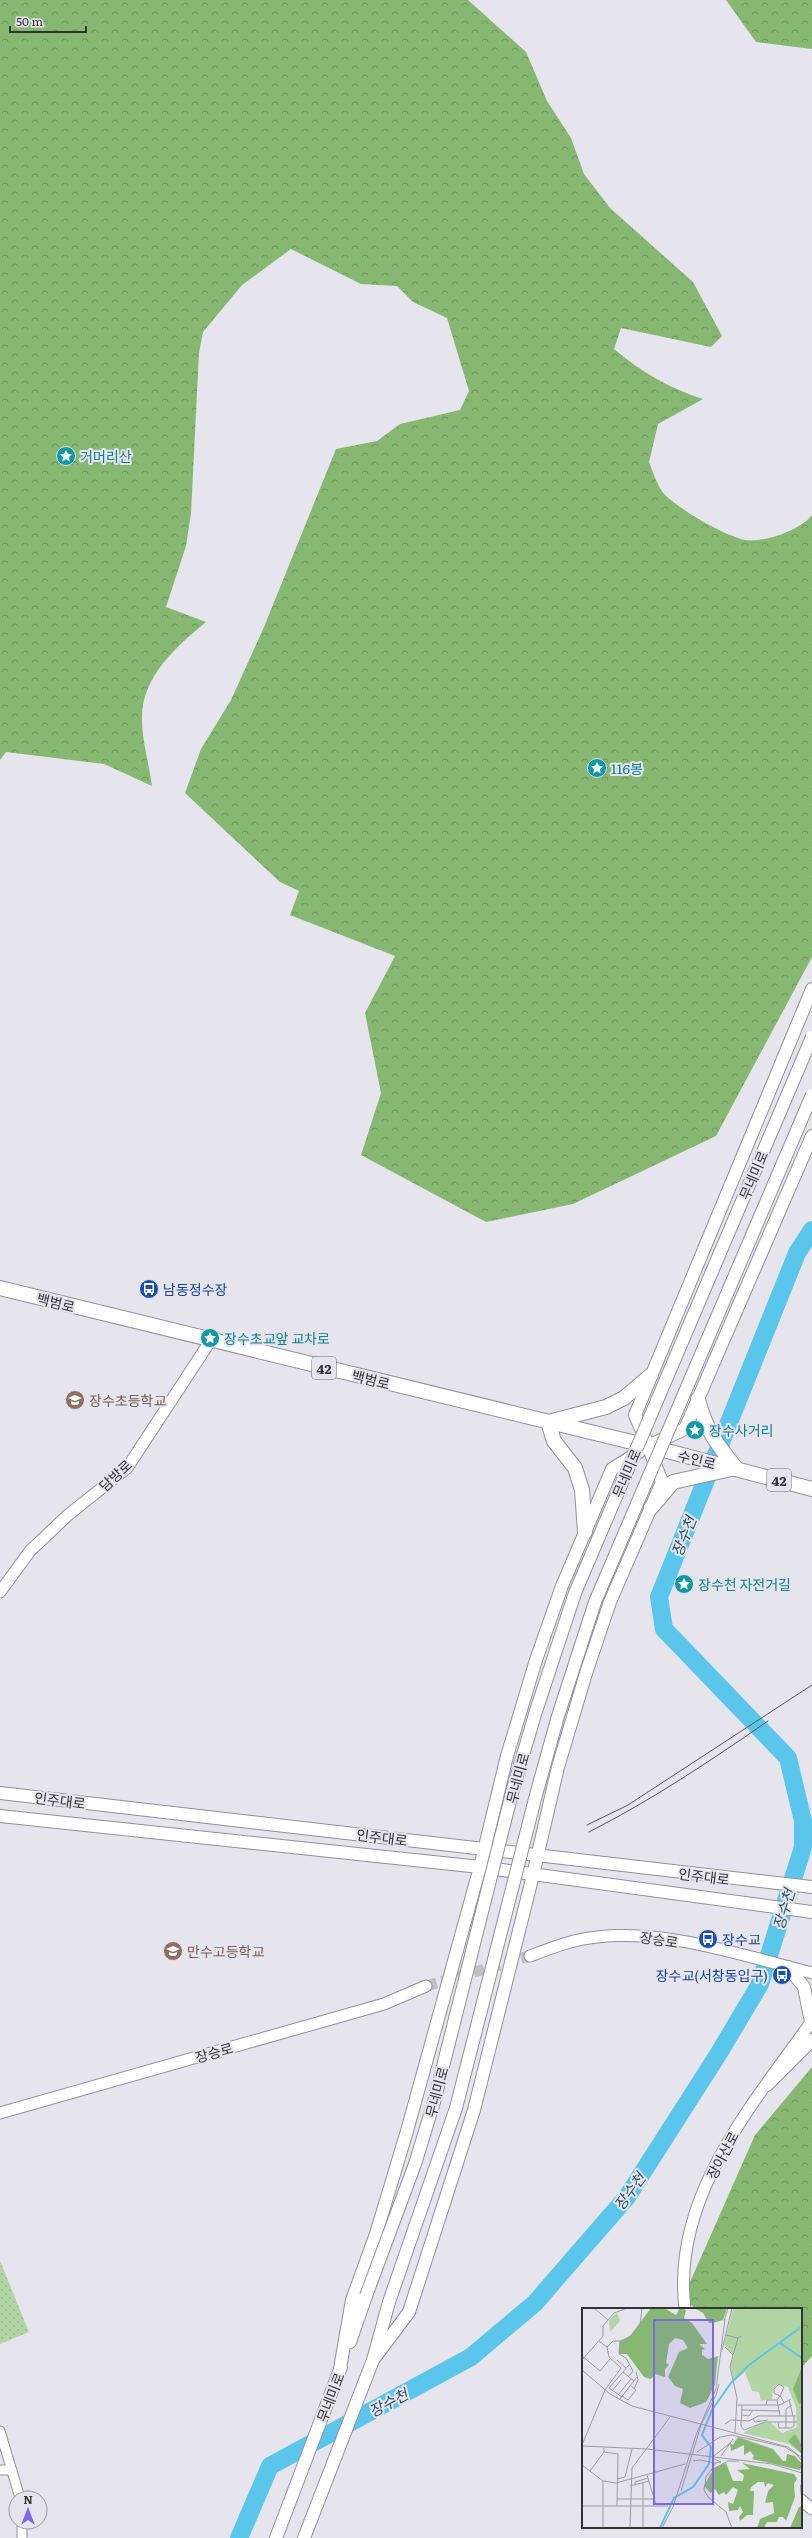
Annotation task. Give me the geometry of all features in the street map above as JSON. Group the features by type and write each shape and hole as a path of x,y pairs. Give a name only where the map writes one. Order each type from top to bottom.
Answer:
{"main road":[{"path":"373,2360 409,2312 474,2110 533,1875 558,1766 587,1670 610,1602 662,1482 634,1415 812,989"},
{"name":"무네미로","path":"276,2538 339,2374 415,2164 434,2102 514,1789 536,1711 575,1593 812,1037"},
{"name":"무네미로","path":"304,2538 373,2360 389,2302 456,2108 536,1795 558,1716 594,1602 812,1095"},
{"path":"339,2374 352,2300 376,2234 407,2131 480,1867 507,1756 536,1660 562,1586 612,1469 648,1446 685,1429 812,1136"},
{"name":"백범로","path":"0,1288 648,1446"},
{"path":"585,1532 582,1490 574,1468 554,1441 548,1422 606,1407 624,1398 651,1375"},
{"path":"698,1399 701,1416 710,1435 741,1470"},
{"name":"수인로","path":"648,1446 812,1489"},
{"path":"651,1508 672,1482 741,1470"},
{"name":"수인로","path":"741,1470 812,1485"},
{"name":"인주대로","path":"0,1793 484,1848 537,1856 764,1883 810,1886"},
{"name":"인주대로","path":"0,1816 480,1867 812,1913"},
{"path":"784,1966 804,1987 811,2022"},
{"path":"767,2085 812,2040"}],"street":[{"name":"담방로","path":"0,1592 30,1551 68,1515 127,1468 211,1340"},
{"name":"장승로","path":"530,1956 596,1937 632,1935 662,1938 736,1954 812,1973"},
{"name":"장승로","path":"0,2114 384,2004 426,1986"},
{"name":"장아산로","path":"685,2308 686,2253 695,2216 712,2168 737,2127 811,2022"},
{"path":"0,2431 18,2490"},
{"path":"0,2470 12,2470"},
{"path":"802,2501 812,2509"}],"green space":[{"path":"0,0 468,0 526,52 547,101 571,138 584,174 610,208 693,282 722,336 711,347 621,328 614,349 645,372 679,390 703,399 658,424 649,462 662,492 692,515 715,528 745,540 762,539 782,534 800,526 812,515 812,957 716,1136 573,1204 486,1222 361,1155 381,1093 365,1013 395,956 290,915 299,891 280,882 185,793 201,749 231,700 264,627 336,449 377,441 400,424 460,410 469,391 447,318 413,302 397,286 361,284 291,249 242,285 203,332 199,353 191,513 186,546 166,607 206,622 184,641 163,664 154,676 143,704 142,727 152,786 104,764 6,752 0,760"},
{"path":"726,0 812,0 812,49 756,42"},
{"path":"812,2067 812,2356 802,2367 802,2308 695,2308 683,2298 755,2135"},
{"path":"0,2261 29,2332 0,2344"}],"waterway":[{"name":"장수천","path":"239,2538 270,2466 471,2357 535,2303 627,2197 719,2053 760,1984 803,1847 803,1821 788,1758 664,1629 659,1597 797,1253 812,1230"}],"tunnel":[{"path":"426,1986 530,1956"}],"tram line":[{"path":"587,1825 628,1805 812,1685"},
{"path":"589,1832 658,1793 768,1721"}],"place":[{"name":"거머리산","path":"66,456"},
{"name":"116봉","path":"597,768"},
{"name":"남동정수장","path":"149,1289"},
{"name":"장수초교앞 교차로","path":"210,1338"},
{"name":"장수초등학교","path":"75,1400"},
{"name":"장수사거리","path":"695,1430"},
{"name":"장수천 자전거길","path":"684,1584"},
{"name":"장수교","path":"708,1939"},
{"name":"만수고등학교","path":"173,1951"},
{"name":"장수교(서창동입구)","path":"782,1975"}]}
